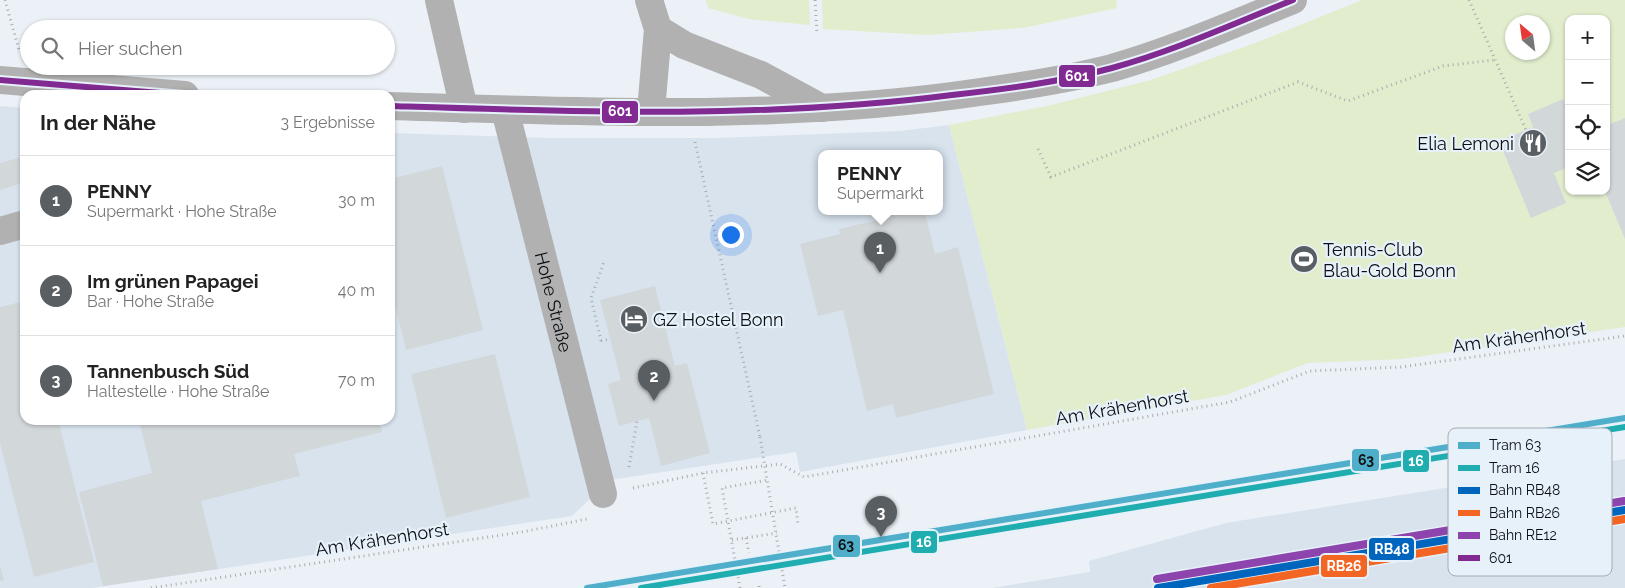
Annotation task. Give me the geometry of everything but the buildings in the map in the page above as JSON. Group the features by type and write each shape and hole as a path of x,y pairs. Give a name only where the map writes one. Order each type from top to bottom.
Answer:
{"street":[{"path":"439,0 464,109"},
{"path":"649,0 658,29 651,111"},
{"path":"395,106 505,110 651,111 822,108 938,98 1045,83 1112,68 1184,44 1293,0"},
{"path":"658,29 684,45 761,75 822,108"},
{"path":"0,80 103,90"},
{"name":"Hohe Straße","path":"505,110 614,492"},
{"path":"0,231 20,225"}],"path":[{"path":"5,0 20,56"},
{"path":"815,0 817,34"},
{"path":"1469,0 1526,130"},
{"path":"1038,149 1051,177 1298,82 1348,100 1443,66 1494,60"},
{"path":"25,75 27,82"},
{"path":"693,133 760,437 785,588"},
{"path":"601,341 591,298 604,262"},
{"name":"Am Krähenhorst","path":"151,588 522,532 587,519 614,492 703,474 780,464 804,478 1230,402 1310,371 1401,366 1625,336"},
{"path":"628,470 637,421"},
{"path":"703,474 713,524 796,508 798,525"},
{"path":"740,588 722,488 768,480"},
{"path":"732,540 776,533"},
{"path":"746,538 749,553"}],"shaded area":[{"path":"0,106 20,108 20,425 395,425 395,133 552,138 715,138 900,131 949,125 1027,430 800,472 796,452 610,480 572,516 92,588 0,588"},
{"path":"1625,459 1625,588 992,588 1090,572 1089,561 1226,523 1448,487 1448,576 1612,576 1612,461"}],"green space":[{"path":"706,0 809,0 810,25 749,19 708,8"},
{"path":"822,0 1116,0 1117,8 1023,28 928,35 823,29"},
{"name":"Tennis-Club Blau-Gold Bonn","path":"1362,0 1625,0 1625,327 1402,359 1308,363 1226,395 1027,430 949,125 1047,106 1151,80 1258,42"}],"tram line":[{"name":"63","path":"1564,428 1625,418"},
{"name":"16","path":"1612,429 1625,427"},
{"name":"63","path":"587,588 1448,447"},
{"name":"16","path":"641,588 1448,456"}],"rail line":[{"name":"RE12","path":"1612,503 1624,501"},
{"name":"RB48","path":"1612,512 1625,510"},
{"name":"RB26","path":"1612,521 1625,519"},
{"name":"RE12","path":"1157,579 1448,530"},
{"name":"RB48","path":"1158,588 1448,540"},
{"name":"RB26","path":"1211,588 1448,548"}],"transit line":[{"name":"601","path":"395,106 672,112 742,111 882,103 972,93 1053,81 1112,68 1181,45 1293,0"},
{"name":"601","path":"0,80 123,90"}],"place":[{"name":"Elia Lemoni","path":"1533,143"},
{"name":"Tennis-Club Blau-Gold Bonn","path":"1304,259"},
{"name":"PENNY","path":"880,273"},
{"name":"GZ Hostel Bonn","path":"634,319"},
{"name":"Im grünen Papagei","path":"654,401"},
{"name":"Tannenbusch Süd","path":"881,537"}]}
